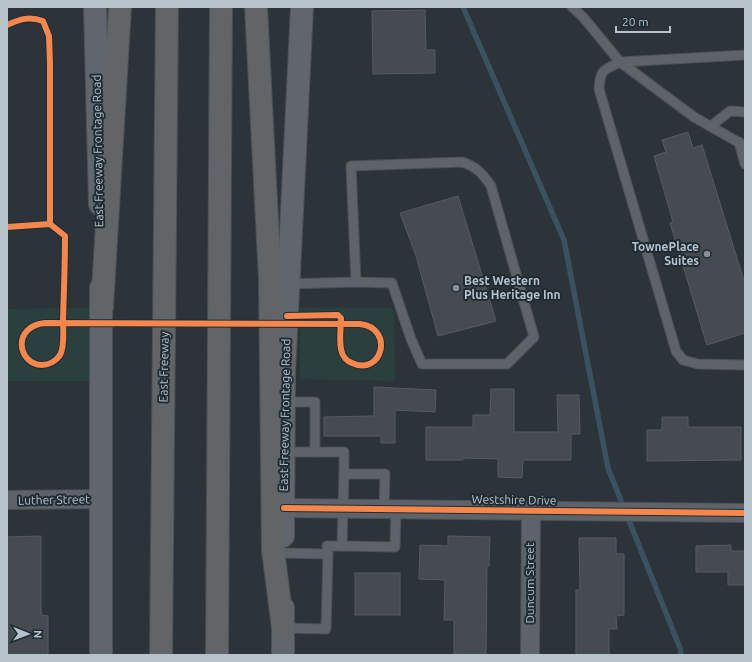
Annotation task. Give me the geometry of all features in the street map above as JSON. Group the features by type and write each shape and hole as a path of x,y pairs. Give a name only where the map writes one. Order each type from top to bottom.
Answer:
{"highway":[{"path":"102,307 120,7"},
{"name":"East Freeway","path":"161,655 167,7"},
{"path":"217,655 221,7"},
{"path":"256,7 270,279 273,550 283,628"}],"main road":[{"name":"East Freeway Frontage Road","path":"95,7 102,307 101,655"},
{"name":"East Freeway Frontage Road","path":"283,655 284,374 302,7"}],"street":[{"name":"Luther Street","path":"7,500 101,499"},
{"name":"Westshire Drive","path":"284,508 745,513"},
{"name":"Duncum Street","path":"530,655 531,511"}],"lane":[{"path":"572,7 583,17 620,62 694,117 742,144 745,164"},
{"path":"745,55 620,62 605,70 599,77 599,89 603,108 676,351 683,360 698,364 745,365"},
{"path":"711,126 730,111 745,112"},
{"path":"289,284 392,282 411,339 422,364 507,364 534,337 491,186 483,174 472,165 462,162 351,166 356,282"},
{"path":"284,402 315,402 315,452"},
{"path":"284,452 344,452 342,546"},
{"path":"283,628 326,629 327,546 395,547 385,474 344,474"},
{"path":"283,553 328,554"}],"path":[{"path":"7,25 21,19 34,18 43,21 49,36 50,224"},
{"path":"7,227 50,224 65,236 63,318 63,325 63,348 61,354 56,360 43,365 36,364 30,361 22,349 22,341 27,331 32,326 45,323 61,323 69,323 85,323 93,324 140,324 148,324 203,324 211,324 258,324 266,324 313,324 321,324 337,324 345,324 364,324 377,332 381,340 382,347 379,355 374,361 361,366 354,364 344,357 341,350 341,346 341,332 341,325 341,318 338,315 288,316"}],"green space":[{"path":"300,307 392,308 394,315 395,381 300,379"},
{"path":"89,308 89,381 7,381 7,309"}],"building":[{"path":"425,10 426,50 435,50 435,73 373,74 372,11"},
{"name":"TownePlace Suites","path":"688,132 693,148 702,145 745,284 745,333 707,345 670,223 673,222 654,156 666,152 662,140"},
{"name":"Best Western Plus Heritage Inn","path":"458,196 496,321 438,336 416,256 400,213"},
{"path":"374,387 436,390 435,412 395,410 395,443 381,443 381,436 324,436 324,417 374,416"},
{"path":"491,389 514,389 514,432 558,432 557,395 579,395 580,434 571,434 571,460 523,460 522,478 498,477 498,459 463,458 463,460 426,460 426,427 473,427 473,415 490,415"},
{"path":"662,417 688,417 688,427 741,427 741,460 647,461 647,430 662,430"},
{"path":"41,536 41,615 48,616 48,655 7,655 7,537"},
{"path":"448,536 490,537 489,566 487,566 486,655 454,654 454,620 444,620 445,580 419,579 420,545 448,546"},
{"path":"579,538 616,538 616,554 624,554 624,615 616,616 617,629 609,629 609,655 576,655 576,590 580,590"},
{"path":"731,545 731,551 745,551 745,585 728,585 728,572 696,572 696,546"},
{"path":"355,573 400,573 400,615 355,615"}],"waterway":[{"path":"463,7 564,240 608,468 680,648 681,655"}],"cycle path":[{"path":"7,25 25,19 38,19 43,21 49,36 50,224"},
{"path":"7,227 50,224 65,236 65,267 63,319 63,323 63,327 63,347 62,352 56,359 45,365 34,363 27,358 23,352 23,337 27,331 34,326 45,323 360,324 371,327 378,334 381,342 377,358 371,363 362,366 350,362 343,356 340,341 341,326 341,322 341,318 338,315 287,316"},
{"path":"284,508 745,513"}],"place":[{"name":"TownePlace Suites","path":"707,254"},
{"name":"Best Western Plus Heritage Inn","path":"456,288"}]}
